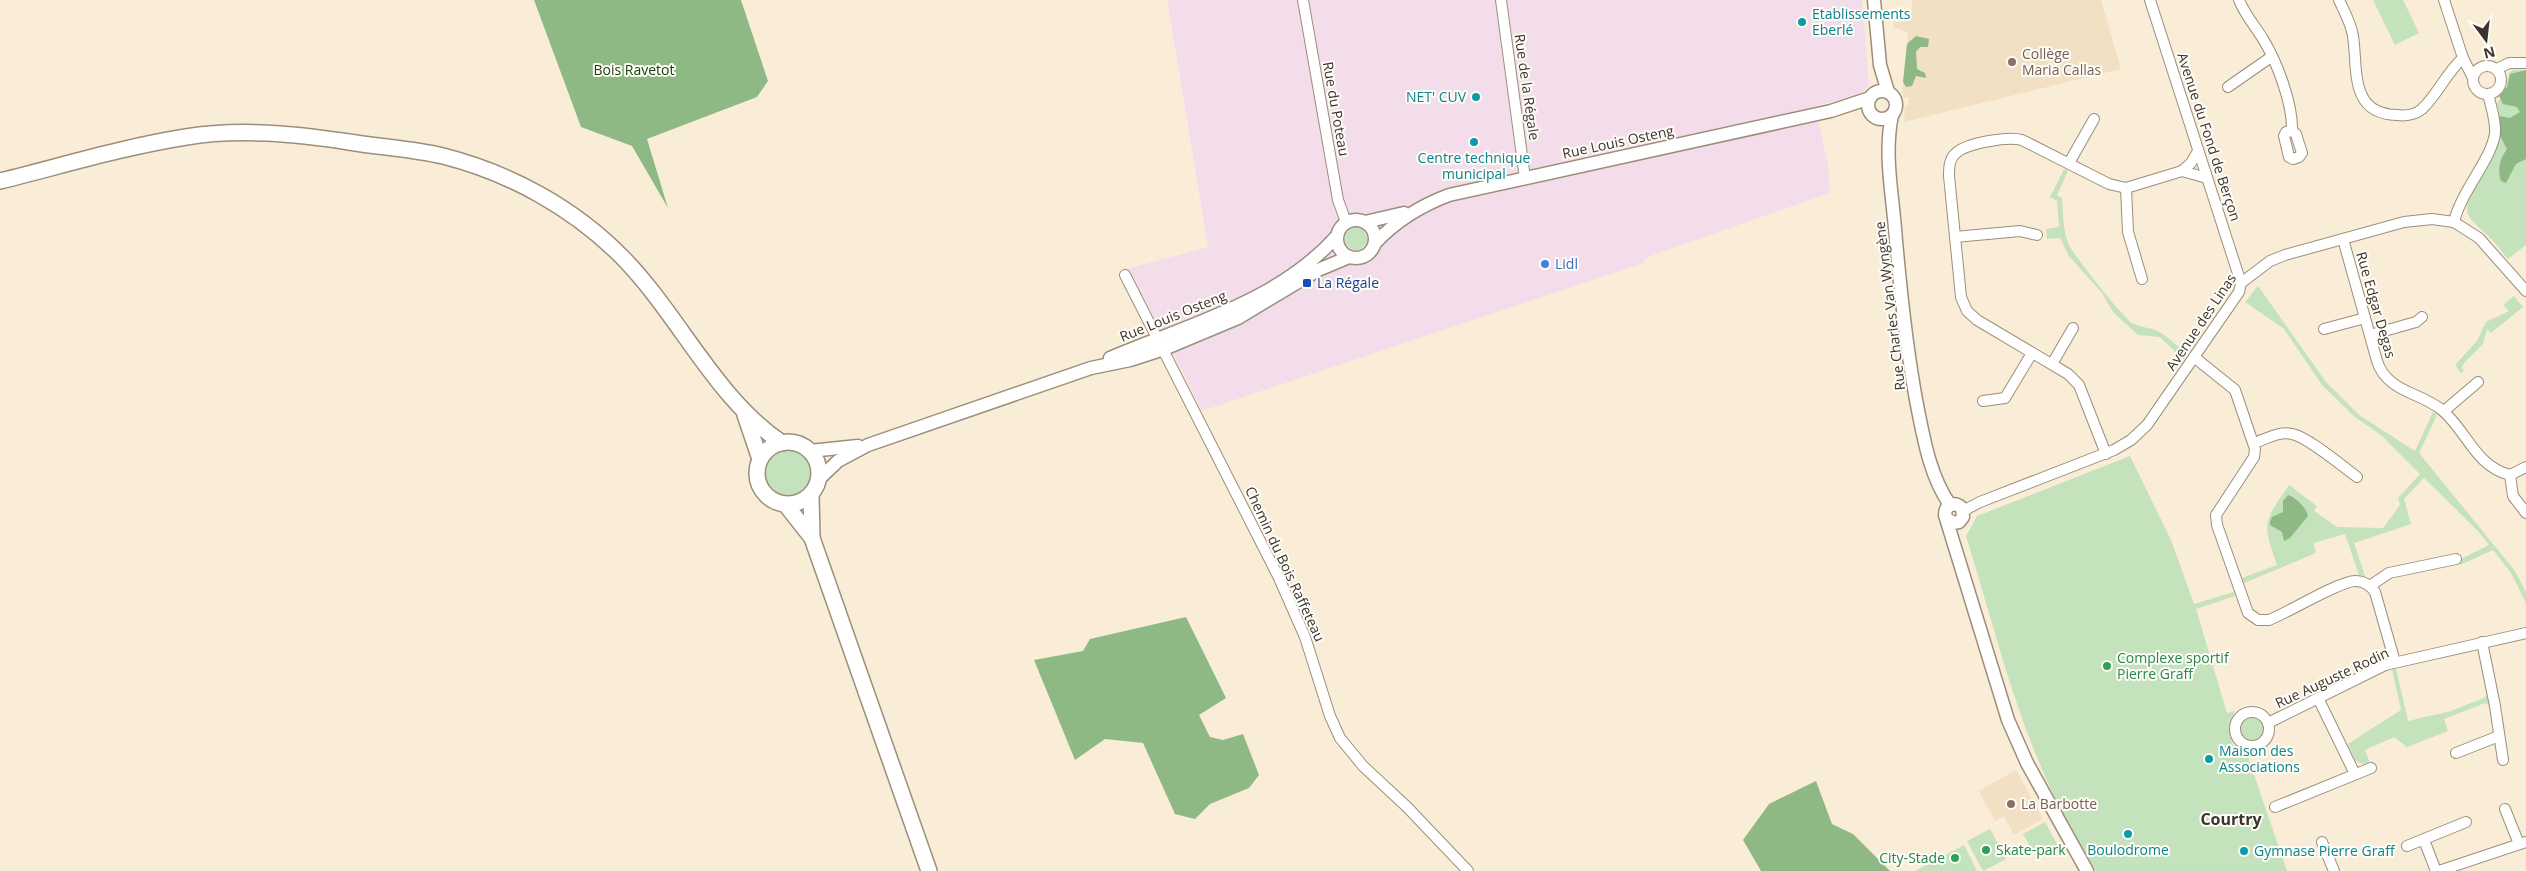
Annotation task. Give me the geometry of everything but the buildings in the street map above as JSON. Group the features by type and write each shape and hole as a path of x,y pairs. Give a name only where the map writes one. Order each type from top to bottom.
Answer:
{"main road":[{"path":"0,180 154,143 214,134 260,133 329,139 440,156 465,162 515,182 548,199 605,240 645,282 745,414 782,443"},
{"path":"745,414 760,459 757,475 760,487 768,498 786,505 799,503 811,495"},
{"path":"760,459 772,447 782,443 797,444 810,451 818,464 819,479 811,495 812,538 929,871"},
{"path":"786,505 812,538"}],"street":[{"name":"Rue du Poteau","path":"1303,0 1338,200 1346,222"},
{"name":"Rue de la Régale","path":"1501,0 1525,178"},
{"path":"1874,0 1880,65 1878,95 1868,106 1874,116 1884,119 1892,116 1896,103 1878,95"},
{"name":"Avenue du Fond de Berçon","path":"2150,0 2241,283"},
{"path":"2239,0 2271,57 2289,107 2292,131"},
{"path":"2339,0 2353,35 2360,94 2373,110 2389,115 2407,116 2420,110 2440,83 2463,58"},
{"path":"2444,0 2463,58 2477,91 2488,94 2500,86 2501,78 2497,69 2489,66 2480,67 2473,78"},
{"path":"2228,87 2271,57"},
{"path":"2497,69 2509,63 2526,63"},
{"path":"2454,222 2457,207 2493,142 2495,124 2488,94"},
{"name":"Rue Louis Osteng","path":"1366,222 1413,210 1449,195 1831,111 1878,95"},
{"name":"Rue Louis Osteng","path":"1831,111 1874,116"},
{"name":"Rue Charles Van Wyngène","path":"1874,116 1888,158"},
{"name":"Rue Charles Van Wyngène","path":"1892,116 1888,158 1903,313 1912,378 1932,468 1941,492 1950,505"},
{"path":"2069,163 2094,118"},
{"path":"2106,454 2079,385 2068,374 1977,320 1967,311 1961,296 1955,237 1949,168 1952,158 1961,149 2014,138 2109,184 2126,188 2182,171 2191,163 2198,151"},
{"path":"2182,171 2207,178"},
{"path":"2126,188 2128,232 2142,279"},
{"name":"Rue Louis Osteng","path":"1376,242 1413,210"},
{"name":"Avenue des Linas","path":"1962,515 1980,502 2106,454 2122,446 2143,430 2239,292 2241,283 2278,258 2417,219 2454,222 2479,238 2526,291"},
{"path":"1359,220 1366,222 1374,230 1376,242 1366,256 1360,258 1349,257 1340,250 1337,236 1341,227 1346,222 1359,220"},
{"path":"1955,237 2020,231 2037,235"},
{"name":"Rue Louis Osteng","path":"1161,344 1255,296 1312,260 1337,236"},
{"name":"Rue Edgar Degas","path":"2343,239 2379,368 2385,378 2444,412 2492,469 2510,475"},
{"name":"Rue Louis Osteng","path":"819,479 838,461 868,445 1238,318 1318,270 1349,257"},
{"name":"Chemin du Bois Raffeteau","path":"1125,276 1161,344 1293,610 1310,653 1330,716 1340,738 1363,766 1407,807 1468,871"},
{"path":"2324,329 2365,318"},
{"path":"2370,335 2416,322 2422,318"},
{"path":"2052,364 2074,328"},
{"path":"1983,401 2004,398 2032,353"},
{"path":"2194,357 2235,390 2254,443 2254,456 2216,515 2217,525 2248,613 2258,620 2269,620 2345,583 2355,581 2370,586 2377,597 2395,662"},
{"path":"2444,412 2478,382"},
{"path":"2254,443 2281,434 2292,434 2302,438 2356,477"},
{"name":"Rue Louis Osteng","path":"810,451 868,445"},
{"path":"2526,467 2510,475 2513,496 2526,513"},
{"path":"1956,547 1962,515 1956,505 1950,505 1946,509 1946,518 2002,700 2016,739 2087,871"},
{"path":"1946,518 1953,523 1962,515"},
{"path":"2370,586 2389,573 2456,559"},
{"name":"Rue Auguste Rodin","path":"2268,723 2395,662 2526,633"},
{"path":"2482,642 2495,706 2503,760"},
{"path":"2318,698 2355,774"},
{"path":"2456,753 2499,736"},
{"path":"2275,807 2371,768"},
{"path":"2424,840 2437,871 2522,843 2505,809"},
{"path":"2407,846 2466,822"},
{"path":"2322,842 2334,871"}],"shaded area":[{"path":"1167,0 1862,0 1869,85 1859,96 1815,106 1828,164 1830,193 1645,258 1644,263 1202,411 1165,337 1127,269 1208,247"},
{"name":"Collège Maria Callas","path":"1913,0 2101,0 2121,69 1904,122 1905,107 1909,104 1908,97 1903,97 1902,94 1908,33 1893,27 1893,22 1909,20"},
{"name":"La Barbotte","path":"2016,770 2043,819 2014,835 2004,816 1995,821 1979,791"}],"green space":[{"name":"Bois Ravetot","path":"534,0 741,0 768,81 757,97 647,139 668,208 632,146 581,127"},
{"path":"2373,0 2403,0 2419,33 2395,45"},
{"path":"1916,36 1929,39 1928,47 1920,47 1916,52 1917,69 1925,73 1926,78 1916,76 1912,86 1906,87 1903,82 1907,44"},
{"path":"2512,70 2526,70 2526,245 2508,259 2493,241 2470,219 2467,204 2469,197 2495,153 2500,131 2497,103 2506,92 2509,73"},
{"path":"2526,70 2526,159 2516,164 2506,183 2501,181 2499,172 2501,160 2507,149 2500,136 2499,116 2510,118 2520,112 2517,107 2503,104 2499,96 2507,87 2510,74"},
{"path":"2064,169 2068,171 2057,195 2062,198 2065,232 2071,249 2127,319 2135,325 2158,331 2177,346 2189,350 2183,359 2160,337 2138,335 2113,312 2102,293 2069,256 2060,238 2047,239 2046,229 2059,227 2057,201 2050,197"},
{"path":"1354,227 1363,229 1368,240 1360,250 1353,250 1345,243 1346,233"},
{"path":"2258,286 2326,382 2359,415 2415,451 2433,412 2437,415 2419,453 2515,571 2526,592 2526,603 2511,573 2493,550 2460,565 2459,560 2489,545 2479,532 2424,478 2404,499 2411,524 2354,543 2365,576 2359,575 2345,534 2313,543 2316,553 2244,583 2242,578 2277,565 2267,531 2268,523 2274,507 2289,485 2317,506 2314,511 2337,527 2383,528 2400,505 2398,498 2420,474 2381,435 2355,417 2322,385 2284,329 2245,302"},
{"path":"2514,296 2523,307 2491,333 2487,329 2483,344 2464,363 2462,367 2464,371 2461,373 2455,365 2477,341 2486,322 2509,311 2503,305"},
{"path":"788,449 801,453 807,459 811,472 807,485 801,491 788,495 775,491 769,485 765,472 769,459 775,453"},
{"name":"Complexe sportif Pierre Graff","path":"2130,456 2171,540 2194,604 2234,592 2235,596 2196,609 2227,713 2234,711 2232,732 2229,733 2237,757 2247,754 2287,871 2096,871 2056,800 2022,718 1966,536 1977,516"},
{"path":"2288,495 2300,503 2308,516 2290,538 2284,541 2282,532 2270,525 2270,522 2272,517 2283,512 2283,501"},
{"path":"1186,617 1226,698 1199,715 1210,737 1223,740 1243,734 1259,775 1249,788 1210,804 1195,819 1175,814 1143,743 1105,739 1075,760 1034,660 1083,651 1090,639"},
{"path":"2396,668 2408,721 2451,711 2484,698 2487,694 2489,705 2485,703 2444,719 2448,731 2407,747 2394,737 2365,750 2370,763 2362,764 2355,760 2348,744 2401,710 2392,669"},
{"path":"2252,717 2261,720 2264,729 2261,738 2252,741 2243,738 2240,729 2243,720"},
{"path":"1816,781 1832,824 1853,834 1890,871 1761,871 1743,840 1769,804"},
{"path":"2045,822 2063,855 2051,857 2050,849 2024,853 2031,848 2023,834"},
{"name":"Skate-park","path":"1990,829 2006,859 1983,871 1967,841"},
{"name":"City-Stade","path":"1964,845 1977,871 1915,871"}],"place":[{"name":"Etablissements Eberlé","path":"1802,22"},
{"name":"Collège Maria Callas","path":"2012,62"},
{"name":"NET' CUV","path":"1476,97"},
{"name":"Centre technique municipal","path":"1474,142"},
{"name":"Lidl","path":"1545,264"},
{"name":"La Régale","path":"1307,283"},
{"name":"Complexe sportif Pierre Graff","path":"2107,666"},
{"name":"Maison des Associations","path":"2209,759"},
{"name":"La Barbotte","path":"2011,804"},
{"name":"Boulodrome","path":"2128,834"},
{"name":"Skate-park","path":"1986,850"},
{"name":"Gymnase Pierre Graff","path":"2244,851"},
{"name":"City-Stade","path":"1955,858"}],"district":[{"name":"Courtry","path":"2231,819"}]}
